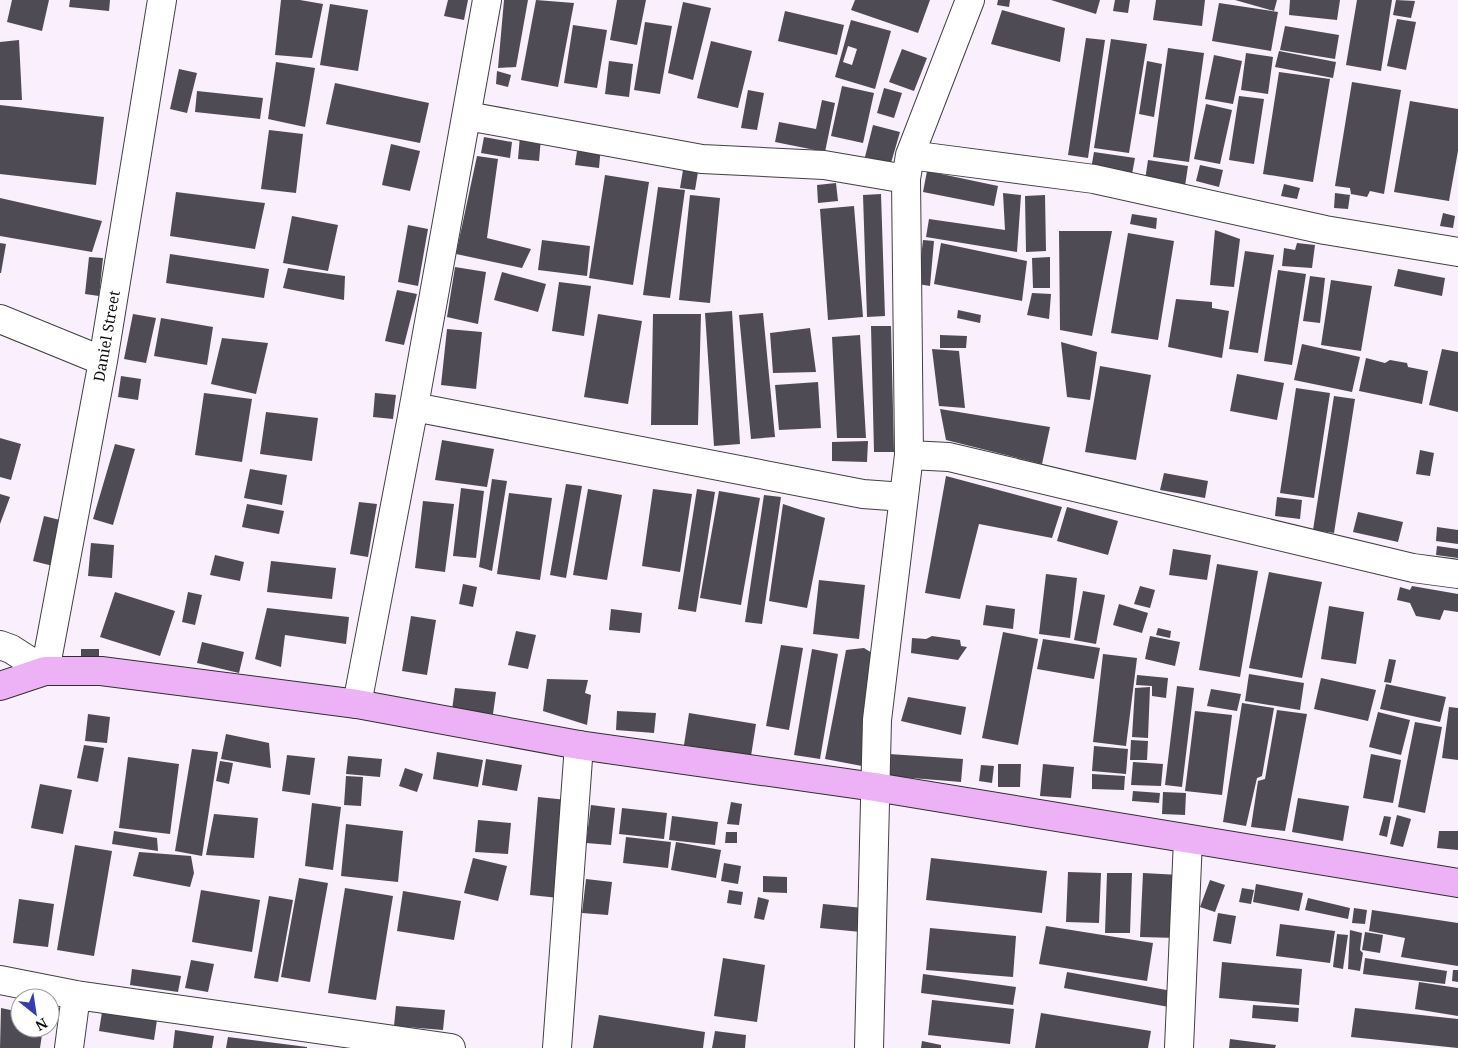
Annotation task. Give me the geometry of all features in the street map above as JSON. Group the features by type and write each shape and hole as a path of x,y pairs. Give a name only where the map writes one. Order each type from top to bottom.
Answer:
{"street":[{"name":"Daniel Street","path":"45,671 103,361 162,0"},
{"path":"357,704 414,408 487,0"},
{"path":"869,1048 877,720 909,454 908,167 970,0"},
{"path":"467,116 702,159 908,167 1094,179 1325,230 1458,252"},
{"path":"0,319 103,361"},
{"path":"414,408 863,494 904,497"},
{"path":"909,454 949,457 1413,568 1458,574"},
{"path":"0,645 11,649 45,671"},
{"path":"0,686 45,671 110,672 357,704 580,745 875,787 1458,883"},
{"path":"557,1048 580,745"},
{"path":"1178,1048 1188,839"},
{"path":"0,980 76,995 367,1043 451,1048"},
{"path":"69,1048 76,995"}],"building":[{"path":"12,0 49,0 42,31 7,22"},
{"path":"70,0 110,0 109,11 69,7"},
{"path":"281,0 300,0 323,4 312,58 275,55"},
{"path":"448,0 468,0 464,20 444,16"},
{"path":"504,0 528,0 516,67 498,68"},
{"path":"536,0 574,3 558,87 521,80"},
{"path":"617,0 646,0 637,45 610,40"},
{"path":"855,0 930,0 918,33 851,10"},
{"path":"998,0 1010,0 1009,7 997,5"},
{"path":"1051,0 1100,0 1096,14"},
{"path":"1115,0 1130,0 1128,13 1113,11"},
{"path":"1156,0 1205,0 1202,26 1153,20"},
{"path":"1235,0 1277,0 1274,11"},
{"path":"1290,0 1340,0 1337,20 1289,15"},
{"path":"1357,0 1392,0 1381,71 1346,65"},
{"path":"1396,0 1415,1 1411,18 1393,15"},
{"path":"683,2 711,8 693,80 668,73"},
{"path":"1219,3 1278,12 1271,51 1212,41"},
{"path":"330,4 368,10 358,71 320,65"},
{"path":"1002,10 1065,28 1060,62 991,44"},
{"path":"785,11 844,25 837,55 778,41"},
{"path":"1397,19 1416,22 1406,70 1387,66"},
{"path":"851,20 891,31 875,89 835,77","holes":["848,46 857,49 852,65 843,62"]},
{"path":"645,22 672,26 660,94 634,90"},
{"path":"573,25 607,30 597,88 564,83"},
{"path":"1285,26 1339,35 1335,59 1280,50"},
{"path":"1086,38 1105,40 1088,158 1068,155"},
{"path":"1111,39 1147,44 1129,153 1094,148"},
{"path":"19,40 22,100 0,100 0,42"},
{"path":"711,41 752,51 738,108 697,98"},
{"path":"1168,48 1204,53 1189,162 1153,157"},
{"path":"902,49 927,58 914,91 889,82"},
{"path":"1279,51 1336,62 1333,78 1275,67"},
{"path":"1246,53 1273,57 1268,94 1241,90"},
{"path":"1214,55 1242,61 1233,104 1205,99"},
{"path":"609,61 633,64 629,97 605,94"},
{"path":"1147,61 1162,64 1154,117 1139,114"},
{"path":"276,62 315,68 305,127 268,119"},
{"path":"179,69 197,73 187,113 170,109"},
{"path":"497,71 511,75 508,87 496,84"},
{"path":"1279,72 1330,79 1313,182 1263,174"},
{"path":"1352,82 1401,90 1384,194 1370,191 1367,197 1351,194 1350,188 1335,186"},
{"path":"335,83 429,103 420,143 326,124"},
{"path":"842,86 874,93 863,143 831,136"},
{"path":"884,88 902,93 894,118 877,113"},
{"path":"748,90 764,93 757,130 741,128"},
{"path":"197,91 263,98 260,119 195,112"},
{"path":"1239,96 1264,99 1254,164 1229,160"},
{"path":"822,100 835,103 825,152 775,142 779,122 816,129"},
{"path":"1410,101 1458,109 1458,151 1449,201 1394,192"},
{"path":"1206,104 1232,110 1220,164 1194,159"},
{"path":"0,105 104,117 96,185 0,174"},
{"path":"873,125 900,132 891,163 865,157"},
{"path":"269,130 303,134 296,193 261,189"},
{"path":"520,136 541,138 539,161 518,159"},
{"path":"484,137 512,142 510,158 481,153"},
{"path":"391,144 420,151 410,191 382,185"},
{"path":"578,144 601,146 599,168 575,165"},
{"path":"1094,152 1135,158 1132,174 1091,169"},
{"path":"477,156 498,159 487,238 531,249 522,268 456,254"},
{"path":"1148,160 1188,166 1185,186 1145,180"},
{"path":"684,164 699,166 695,190 680,188"},
{"path":"1200,165 1223,170 1219,187 1196,181"},
{"path":"927,171 998,186 994,206 923,192"},
{"path":"605,175 649,182 633,285 589,278"},
{"path":"836,183 838,201 818,203 817,185"},
{"path":"1284,184 1300,188 1297,199 1281,196"},
{"path":"658,187 685,190 670,298 643,295"},
{"path":"176,192 265,203 255,249 170,236"},
{"path":"1003,193 1021,195 1017,252 926,237 929,219 1005,230"},
{"path":"1335,193 1350,195 1348,209 1334,208"},
{"path":"881,194 885,316 867,317 863,195"},
{"path":"690,195 720,198 710,303 679,300"},
{"path":"1045,195 1046,251 1026,252 1025,196"},
{"path":"0,198 102,221 92,252 0,236"},
{"path":"854,206 863,317 828,320 820,209"},
{"path":"1443,213 1455,216 1453,228 1440,226"},
{"path":"1132,214 1157,218 1156,229 1130,224"},
{"path":"292,216 338,225 328,271 283,263"},
{"path":"408,225 428,229 418,286 398,282"},
{"path":"1215,230 1240,239 1234,287 1210,285"},
{"path":"1059,231 1112,231 1092,336 1060,330"},
{"path":"1128,233 1174,241 1158,340 1111,333"},
{"path":"542,240 590,246 587,276 538,270"},
{"path":"923,240 934,241 930,286 918,284"},
{"path":"0,243 6,244 1,273 0,273"},
{"path":"941,243 1027,261 1022,301 934,284"},
{"path":"1297,243 1315,245 1312,268 1282,266 1284,248 1295,250"},
{"path":"1245,251 1274,255 1258,353 1229,349"},
{"path":"170,254 269,269 264,298 166,283"},
{"path":"89,257 103,258 99,296 85,294"},
{"path":"1050,257 1050,288 1033,288 1032,258"},
{"path":"455,267 486,272 478,324 447,317"},
{"path":"288,268 345,276 344,300 283,288"},
{"path":"1398,269 1445,278 1442,296 1394,286"},
{"path":"1278,270 1306,274 1292,365 1264,361"},
{"path":"502,272 546,284 538,312 494,300"},
{"path":"1310,276 1325,278 1320,323 1303,321"},
{"path":"1331,280 1372,286 1361,351 1321,345"},
{"path":"559,282 591,286 584,336 552,331"},
{"path":"397,290 417,294 404,345 385,341"},
{"path":"1032,293 1051,294 1049,319 1027,315"},
{"path":"1176,299 1212,302 1212,308 1229,311 1222,358 1168,347"},
{"path":"958,310 981,315 980,323 957,318"},
{"path":"732,311 740,444 714,446 705,313"},
{"path":"763,313 775,437 751,439 739,315"},
{"path":"133,314 156,318 146,363 124,359"},
{"path":"598,314 642,321 628,404 584,397"},
{"path":"653,314 701,314 698,425 651,425"},
{"path":"161,318 213,327 207,365 154,356"},
{"path":"871,326 891,326 894,452 874,452"},
{"path":"810,328 816,372 773,373 770,333"},
{"path":"447,329 482,332 476,389 441,385"},
{"path":"860,335 866,438 837,438 832,337"},
{"path":"940,335 967,336 966,348 940,348"},
{"path":"222,338 268,343 256,394 211,384"},
{"path":"1061,342 1097,352 1090,400 1067,397"},
{"path":"1302,344 1360,357 1352,392 1294,380"},
{"path":"932,349 959,351 965,408 939,406"},
{"path":"1442,349 1458,352 1458,412 1429,405"},
{"path":"1366,358 1385,363 1390,360 1407,363 1408,367 1428,371 1422,404 1359,391"},
{"path":"1100,366 1151,375 1136,460 1085,452"},
{"path":"1237,374 1284,383 1277,420 1230,411"},
{"path":"121,376 141,379 138,400 118,397"},
{"path":"818,382 821,428 779,430 775,385"},
{"path":"1296,388 1330,393 1314,498 1280,493"},
{"path":"204,393 252,399 242,462 195,455"},
{"path":"375,393 396,395 393,419 373,417"},
{"path":"1334,396 1355,399 1334,533 1313,530"},
{"path":"940,409 1050,427 1042,464 946,440"},
{"path":"266,412 318,418 312,461 260,454"},
{"path":"0,438 21,444 11,480 0,477"},
{"path":"442,440 494,449 487,487 435,480"},
{"path":"868,441 867,462 832,461 832,442"},
{"path":"115,444 135,449 113,525 93,519"},
{"path":"1420,450 1434,453 1430,476 1416,474"},
{"path":"250,469 287,475 282,505 244,498"},
{"path":"1164,473 1208,481 1205,498 1160,490"},
{"path":"946,476 1062,507 1052,538 979,524 960,599 925,593"},
{"path":"492,479 507,481 492,571 479,567"},
{"path":"566,484 582,486 566,578 550,575"},
{"path":"461,488 484,491 476,558 453,556"},
{"path":"588,489 622,495 607,580 573,575"},
{"path":"653,489 692,494 680,572 642,566"},
{"path":"697,489 715,492 696,612 678,609"},
{"path":"719,491 760,498 741,605 700,598"},
{"path":"509,493 552,498 540,580 497,574"},
{"path":"0,494 10,497 0,524"},
{"path":"764,495 781,497 762,624 745,622"},
{"path":"1277,497 1302,500 1300,519 1275,516"},
{"path":"423,501 454,504 445,572 415,568"},
{"path":"359,502 377,504 368,557 350,554"},
{"path":"247,504 284,511 279,534 242,527"},
{"path":"783,504 825,518 807,608 769,601"},
{"path":"1067,507 1118,521 1108,555 1057,541"},
{"path":"1358,512 1403,522 1398,542 1353,532"},
{"path":"44,516 64,521 53,566 33,561"},
{"path":"1437,527 1458,530 1458,544 1436,541"},
{"path":"91,543 114,545 112,578 88,576"},
{"path":"1437,546 1458,549 1458,558 1436,555"},
{"path":"1173,549 1211,555 1207,580 1169,575"},
{"path":"215,555 244,562 240,581 210,575"},
{"path":"271,561 336,568 332,599 267,592"},
{"path":"1217,564 1258,571 1240,677 1199,670"},
{"path":"1269,572 1322,582 1302,678 1249,668"},
{"path":"1046,574 1077,578 1070,638 1039,634"},
{"path":"819,580 865,585 859,639 813,634"},
{"path":"463,584 477,587 473,607 459,604"},
{"path":"1140,586 1155,590 1150,608 1134,604"},
{"path":"1412,586 1458,594 1458,612 1444,610 1440,620 1416,616 1410,603 1397,600 1400,587 1410,590"},
{"path":"1083,591 1105,595 1096,644 1074,640"},
{"path":"115,592 175,611 160,656 100,637"},
{"path":"188,592 202,595 195,625 182,622"},
{"path":"1119,604 1148,613 1142,633 1113,625"},
{"path":"986,605 1015,609 1013,629 983,625"},
{"path":"1329,606 1364,612 1356,664 1321,659"},
{"path":"267,608 349,617 346,644 285,635 281,667 255,659"},
{"path":"611,609 642,613 640,633 609,630"},
{"path":"411,616 436,620 427,675 402,671"},
{"path":"1158,628 1171,631 1170,638 1156,635"},
{"path":"516,631 536,635 528,669 508,665"},
{"path":"1003,632 1038,639 1018,745 982,738"},
{"path":"932,636 960,640 961,646 967,647 958,660 911,653 912,638 926,639"},
{"path":"1150,636 1180,642 1175,666 1145,659"},
{"path":"1043,639 1100,648 1094,679 1037,669"},
{"path":"202,642 244,652 239,673 197,663"},
{"path":"781,645 803,648 789,730 766,726"},
{"path":"864,648 877,656 862,766 825,759 846,650"},
{"path":"81,649 99,649 99,662 81,661"},
{"path":"812,649 838,654 820,759 794,755"},
{"path":"1103,654 1137,658 1126,746 1093,742"},
{"path":"1389,659 1396,660 1391,683 1384,682"},
{"path":"1249,674 1304,683 1300,710 1245,701"},
{"path":"1137,675 1168,678 1166,698 1152,696 1152,686 1136,685"},
{"path":"1321,678 1376,690 1368,721 1314,709"},
{"path":"547,679 588,680 585,693 591,695 587,725 543,711"},
{"path":"1386,684 1446,697 1440,722 1380,709"},
{"path":"1177,686 1194,688 1182,787 1165,785"},
{"path":"1150,687 1148,738 1132,737 1135,688"},
{"path":"455,688 496,692 493,714 452,710"},
{"path":"1211,689 1241,694 1237,711 1207,706"},
{"path":"908,697 966,707 961,735 901,721"},
{"path":"1242,703 1274,708 1262,776 1257,778 1246,826 1223,822"},
{"path":"1449,707 1458,708 1458,760 1442,758"},
{"path":"1277,710 1307,714 1285,831 1251,827 1258,781 1265,779"},
{"path":"617,711 656,713 654,733 616,730"},
{"path":"1195,711 1232,715 1222,795 1185,791"},
{"path":"1378,712 1410,720 1401,755 1369,747"},
{"path":"689,713 756,724 751,756 684,745"},
{"path":"88,714 110,717 107,743 85,741"},
{"path":"1415,722 1442,727 1425,813 1398,807"},
{"path":"226,734 269,743 271,768 221,759"},
{"path":"1131,740 1148,741 1147,760 1130,760"},
{"path":"84,745 104,748 98,782 77,778"},
{"path":"1094,746 1128,749 1126,774 1092,771"},
{"path":"192,749 218,752 202,856 175,851"},
{"path":"437,752 483,760 478,787 433,779"},
{"path":"889,754 963,759 961,782 887,776"},
{"path":"1371,754 1401,760 1393,803 1363,798"},
{"path":"287,755 315,758 310,795 282,791"},
{"path":"348,756 382,759 380,777 346,774"},
{"path":"128,757 179,764 170,834 119,828"},
{"path":"486,759 522,765 517,791 482,785"},
{"path":"220,761 233,763 229,784 216,781"},
{"path":"1133,762 1163,764 1161,786 1131,785"},
{"path":"998,764 1021,764 1020,787 998,787"},
{"path":"1043,764 1074,767 1071,798 1040,796"},
{"path":"981,765 994,766 992,783 979,781"},
{"path":"405,768 423,774 417,792 399,786"},
{"path":"1092,774 1125,776 1124,790 1092,789"},
{"path":"346,776 363,777 361,806 344,805"},
{"path":"40,784 72,790 63,834 31,828"},
{"path":"1133,791 1160,793 1159,803 1132,801"},
{"path":"1163,792 1186,793 1185,815 1162,814"},
{"path":"538,797 567,800 559,898 530,895"},
{"path":"1298,798 1349,806 1343,841 1292,832"},
{"path":"731,802 742,804 739,825 727,824"},
{"path":"312,803 341,807 333,870 305,866"},
{"path":"591,805 615,808 611,845 586,843"},
{"path":"622,808 667,813 664,839 619,834"},
{"path":"214,814 258,818 254,858 206,855"},
{"path":"1397,815 1411,819 1403,847 1390,844"},
{"path":"672,816 718,822 715,845 669,840"},
{"path":"1384,816 1391,817 1387,837 1379,835"},
{"path":"478,820 511,823 508,854 475,852"},
{"path":"346,824 403,831 398,882 341,876"},
{"path":"114,831 157,838 158,851 112,844"},
{"path":"1439,831 1458,831 1458,850 1437,848"},
{"path":"726,832 737,832 737,843 725,843"},
{"path":"626,837 671,842 668,868 623,863"},
{"path":"676,842 721,850 716,878 671,870"},
{"path":"75,845 112,851 94,956 57,950"},
{"path":"139,852 191,856 194,873 190,887 133,876"},
{"path":"473,858 507,866 498,901 464,893"},
{"path":"931,858 1047,871 1042,913 926,900"},
{"path":"724,863 741,866 738,884 721,881"},
{"path":"1068,872 1101,873 1099,923 1066,922"},
{"path":"1107,873 1132,873 1130,933 1105,933"},
{"path":"1143,873 1180,875 1177,938 1140,937"},
{"path":"763,876 787,877 787,893 763,892"},
{"path":"299,878 328,883 310,982 281,977"},
{"path":"586,879 612,882 608,915 582,913"},
{"path":"1210,880 1225,885 1215,912 1200,907"},
{"path":"1256,884 1303,893 1299,911 1253,902"},
{"path":"345,888 393,896 376,1000 328,993"},
{"path":"1242,888 1254,890 1251,904 1239,902"},
{"path":"201,890 260,900 252,952 192,942"},
{"path":"729,890 743,892 741,905 727,903"},
{"path":"403,891 461,901 454,940 397,931"},
{"path":"269,896 293,900 278,982 254,978"},
{"path":"758,897 769,900 764,920 754,918"},
{"path":"1308,898 1350,908 1348,919 1305,910"},
{"path":"19,899 54,904 48,947 13,943"},
{"path":"823,904 863,908 861,932 820,928"},
{"path":"1354,908 1367,910 1365,924 1352,923"},
{"path":"1372,910 1458,923 1458,966 1401,957 1405,938 1369,931"},
{"path":"1218,913 1236,916 1231,944 1213,941"},
{"path":"1280,924 1335,931 1330,963 1276,956"},
{"path":"1046,926 1153,943 1147,981 1039,964"},
{"path":"930,928 1016,936 1013,977 926,970"},
{"path":"1350,930 1362,933 1360,950 1363,953 1360,971 1348,969"},
{"path":"1365,932 1383,935 1380,953 1362,950"},
{"path":"1337,934 1348,935 1343,969 1333,967"},
{"path":"723,958 765,965 757,1022 714,1016"},
{"path":"1365,958 1447,971 1445,984 1363,974"},
{"path":"191,960 214,964 208,992 185,988"},
{"path":"1222,962 1302,969 1299,1005 1219,998"},
{"path":"132,969 181,976 178,992 130,985"},
{"path":"1453,970 1458,970 1458,982 1452,981"},
{"path":"1067,972 1172,991 1169,1007 1064,988"},
{"path":"923,974 1016,987 1013,1005 921,993"},
{"path":"1419,982 1458,988 1458,1016 1415,1009"},
{"path":"932,1000 1014,1009 1010,1044 928,1035"},
{"path":"1253,1005 1299,1008 1298,1022 1252,1018"},
{"path":"396,1006 445,1010 443,1030 394,1026"},
{"path":"1,1008 10,1010 10,1038 42,1038 40,1048 0,1048"},
{"path":"1355,1008 1458,1019 1458,1048 1351,1037"},
{"path":"102,1012 157,1020 154,1040 99,1031"},
{"path":"1041,1013 1151,1031 1148,1048 1035,1048"},
{"path":"599,1015 705,1032 703,1048 593,1048"},
{"path":"175,1030 214,1036 212,1048 173,1048"},
{"path":"715,1031 746,1035 745,1048 712,1048"},
{"path":"228,1037 307,1047 307,1048 226,1048"},
{"path":"1230,1039 1276,1045 1275,1048 1229,1048"},
{"path":"922,1041 941,1045 941,1048 921,1048"}]}
